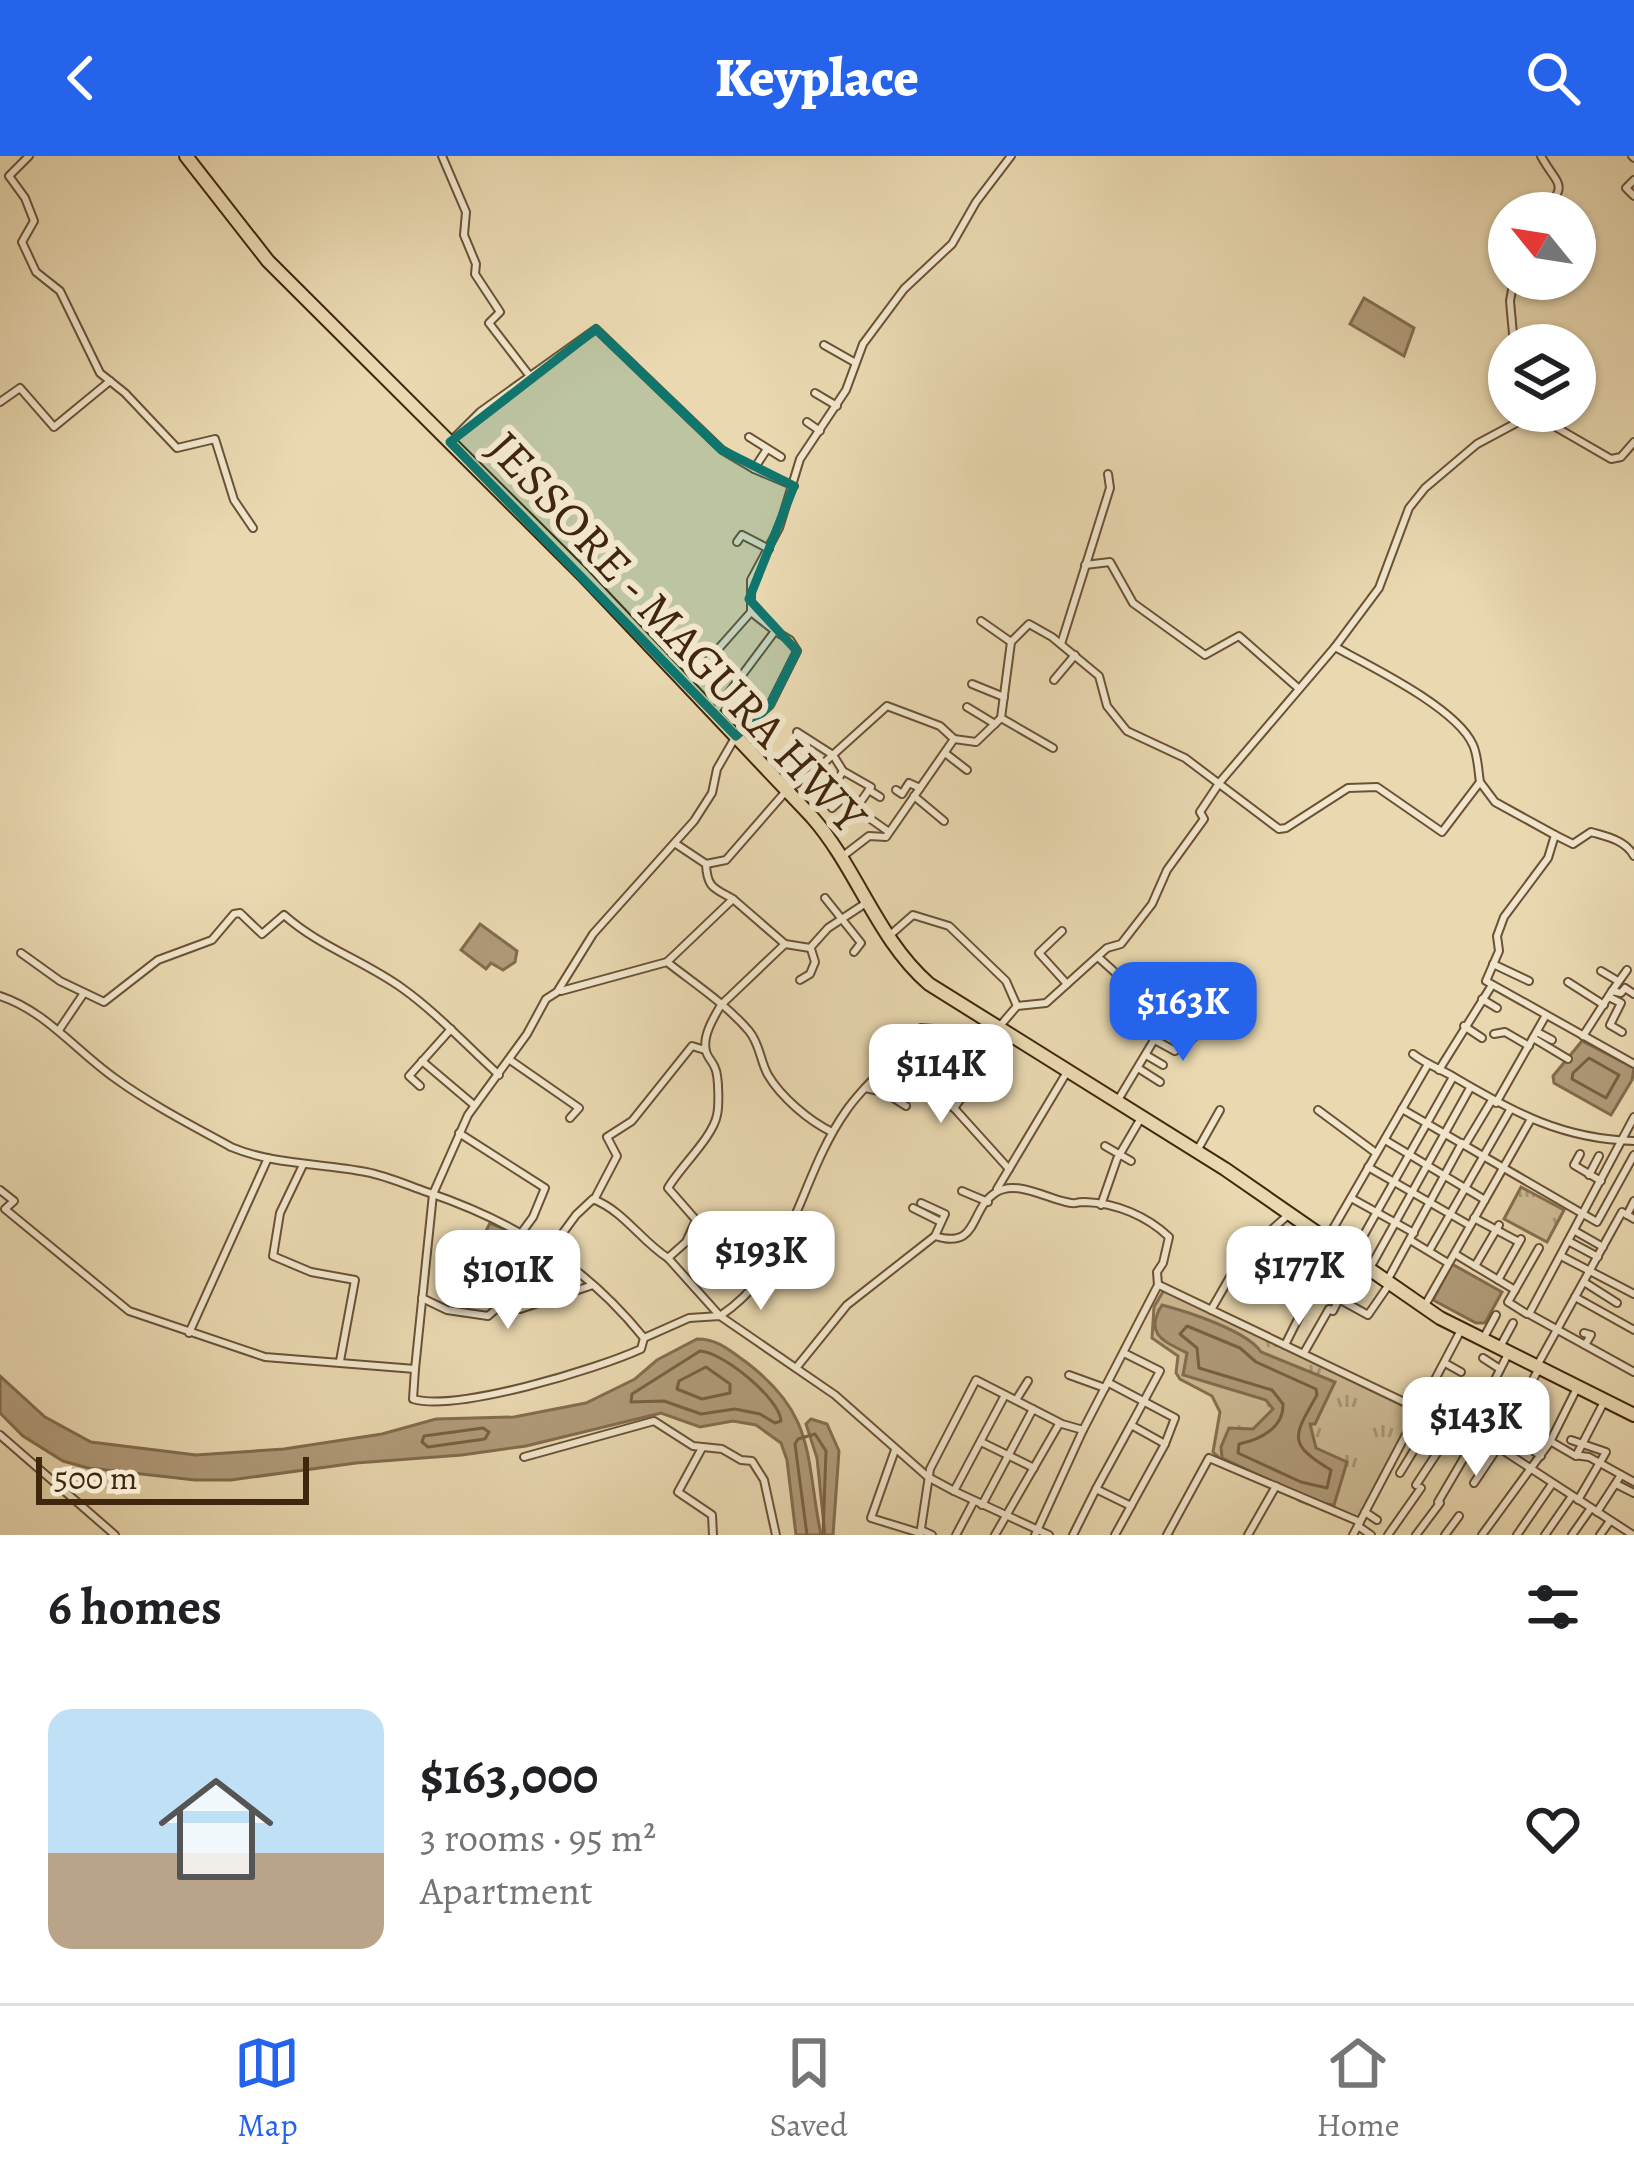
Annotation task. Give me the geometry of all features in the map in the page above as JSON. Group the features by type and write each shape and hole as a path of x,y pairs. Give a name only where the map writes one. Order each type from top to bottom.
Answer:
{"highway":[{"name":"JESSORE - MAGURA HWY","path":"186,156 268,261 688,683 787,790 842,857 889,936 920,976 1196,1152 1461,1330 1540,1364 1634,1415"}],"street":[{"path":"29,156 9,176 25,197 34,221 22,242 36,272 60,291 100,373 177,448 215,439 234,500 253,528"},
{"path":"442,156 466,212 464,235 476,264 475,274 500,312 489,323 530,375"},
{"path":"688,683 751,612 752,580 769,550 800,459 837,406 854,362 904,290 952,244 1011,156"},
{"path":"1541,156 1561,183 1561,192"},
{"path":"1634,180 1626,188 1634,196"},
{"path":"450,442 480,412 596,329 722,450 794,486"},
{"path":"824,346 854,362"},
{"path":"0,402 20,388 54,427 110,381"},
{"path":"815,393 837,406"},
{"path":"807,422 820,431"},
{"path":"1017,1006 1046,1003 1120,944 1145,915 1167,870 1204,819 1199,812 1220,782 1379,588 1409,508 1424,488 1499,432"},
{"path":"1564,432 1611,459 1621,457 1634,442"},
{"path":"748,437 781,457"},
{"path":"754,469 767,448"},
{"path":"1061,644 1110,488 1108,474"},
{"path":"736,542 742,535 769,550"},
{"path":"1085,565 1111,562 1132,603 1205,655 1239,636 1298,688"},
{"path":"557,992 593,934 676,844 712,793 717,770 736,736 770,705 797,651 790,640 751,612"},
{"path":"981,621 1011,642"},
{"path":"676,844 706,864 726,860 787,790 887,706 940,726 954,739 976,742 998,721 1011,642 1030,624 1099,676 1108,706 1127,731 1185,758 1279,829 1348,788 1377,787 1442,832 1480,782"},
{"path":"714,713 775,631"},
{"path":"1335,647 1399,678 1462,727 1474,747 1480,782 1506,809 1573,844 1591,832 1615,839 1634,856"},
{"path":"1054,680 1075,655"},
{"path":"972,684 1004,697"},
{"path":"967,707 1053,748"},
{"path":"796,732 833,755 843,771 880,797"},
{"path":"842,857 869,836 886,837 954,739"},
{"path":"945,753 967,770"},
{"path":"843,771 826,799 832,808 842,800 890,832"},
{"path":"896,790 902,794 909,783 944,821"},
{"path":"857,807 869,790"},
{"path":"1556,835 1548,858 1504,917 1497,937 1499,951 1486,981 1634,1064"},
{"path":"706,864 707,883 715,892 733,899 785,944 810,948"},
{"path":"825,898 861,944 854,952"},
{"path":"644,1338 641,1349 626,1356 538,1384 442,1403 413,1399 433,1194 475,1106 510,1060 546,999 668,962 733,899"},
{"path":"810,948 869,902"},
{"path":"21,953 104,1002 158,960 212,940 234,914 240,913 262,934 284,915 311,938 368,965 406,990 499,1075"},
{"path":"889,936 913,915 949,926 1006,981 1017,1006"},
{"path":"1062,931 1039,953 1067,984"},
{"path":"758,1284 668,1188 718,1111 719,1081 705,1051 709,1029 722,1005 785,944"},
{"path":"800,980 810,974 815,962 810,948"},
{"path":"1098,957 1120,977 1115,986"},
{"path":"668,962 754,1037 766,1072 779,1089 817,1124 833,1132"},
{"path":"1493,964 1529,981"},
{"path":"1583,1036 1627,970"},
{"path":"1601,971 1618,982"},
{"path":"1131,972 1236,1034"},
{"path":"1568,982 1621,1003 1610,1025 1622,1032"},
{"path":"1117,1103 1187,985"},
{"path":"1439,1070 1492,985"},
{"path":"1608,998 1625,988 1634,994"},
{"path":"1195,1010 1205,993"},
{"path":"58,1031 84,994"},
{"path":"0,996 58,1031 116,1079 231,1147 303,1165 369,1172 486,1212 575,1270 644,1338"},
{"path":"1482,999 1497,1008"},
{"path":"954,1108 1017,1006"},
{"path":"1305,1351 1329,1309 1333,1311 1340,1300 1368,1316 1445,1176 1546,1015"},
{"path":"1161,1027 1188,1043 1198,1033"},
{"path":"1464,1027 1482,1038"},
{"path":"644,1338 688,1318 721,1316 746,1299 799,1210 833,1132 922,1028 1002,1032"},
{"path":"420,1086 409,1076 451,1029"},
{"path":"1494,1034 1552,1040"},
{"path":"1533,1039 1568,1059"},
{"path":"1155,1040 1175,1051"},
{"path":"550,1251 576,1215 594,1200 617,1156 609,1132 632,1120 692,1046 705,1051"},
{"path":"1413,1054 1510,1110 1565,1133 1634,1141"},
{"path":"1146,1055 1163,1065"},
{"path":"510,1060 579,1108 570,1118"},
{"path":"422,1061 475,1106"},
{"path":"1327,1240 1427,1066"},
{"path":"886,1067 954,1108 1009,1169"},
{"path":"1138,1068 1160,1082"},
{"path":"935,1236 950,1241 964,1236 1067,1072"},
{"path":"1285,1345 1316,1283 1346,1252 1375,1210 1453,1076"},
{"path":"866,1088 884,1092 905,1106"},
{"path":"1369,1270 1470,1088"},
{"path":"1402,1109 1597,1222 1634,1155"},
{"path":"1196,1152 1220,1110"},
{"path":"1318,1110 1376,1153"},
{"path":"1429,1251 1510,1110"},
{"path":"1101,1205 1119,1155 1141,1118"},
{"path":"1531,1315 1634,1118"},
{"path":"1424,1307 1531,1119"},
{"path":"459,1133 544,1188 522,1232"},
{"path":"1384,1140 1485,1200"},
{"path":"1105,1146 1131,1161"},
{"path":"1580,1154 1574,1165 1601,1181"},
{"path":"1589,1175 1599,1156"},
{"path":"189,1334 268,1158"},
{"path":"303,1165 280,1213 273,1256 311,1272 355,1280 340,1361"},
{"path":"1368,1167 1450,1214 1497,1227 1520,1240 1498,1280"},
{"path":"995,1192 1013,1187 1071,1204 1101,1205 1143,1217 1169,1238 1157,1271 1158,1285 1036,1533"},
{"path":"0,1190 14,1202 5,1209 113,1301 189,1334 265,1357 415,1369"},
{"path":"962,1191 988,1202"},
{"path":"1351,1198 1396,1223 1449,1263"},
{"path":"594,1200 620,1212 721,1316 835,1395 928,1477 1036,1533 1049,1535"},
{"path":"1474,1483 1498,1447 1603,1243 1628,1216 1634,1201"},
{"path":"796,1369 847,1305 935,1236 945,1214 922,1203"},
{"path":"1608,1206 1628,1216"},
{"path":"913,1208 941,1222"},
{"path":"1211,1310 1242,1256 1289,1214"},
{"path":"668,1258 686,1242 696,1220"},
{"path":"1475,1266 1497,1227"},
{"path":"1575,1231 1603,1243"},
{"path":"1570,1242 1598,1257"},
{"path":"1539,1248 1508,1302 1634,1372"},
{"path":"1454,1253 1515,1290"},
{"path":"1562,1257 1634,1294"},
{"path":"520,1309 511,1292 575,1270"},
{"path":"1584,1282 1617,1303"},
{"path":"422,1298 447,1310 488,1316 496,1309 520,1309 593,1285"},
{"path":"1158,1285 1421,1410"},
{"path":"1575,1298 1634,1330"},
{"path":"1483,1340 1496,1315"},
{"path":"1470,1429 1500,1369 1513,1323"},
{"path":"1353,1535 1461,1330"},
{"path":"1585,1345 1590,1335"},
{"path":"1073,1535 1160,1371 1124,1353"},
{"path":"1483,1358 1500,1369"},
{"path":"1445,1363 1461,1372"},
{"path":"1069,1375 1107,1385 1176,1419 1115,1535"},
{"path":"920,1533 928,1477 976,1380 1059,1423 1083,1430"},
{"path":"1016,1400 1028,1381"},
{"path":"1482,1535 1550,1442 1579,1384"},
{"path":"954,1491 1005,1395"},
{"path":"1576,1456 1605,1399"},
{"path":"1426,1401 1633,1535"},
{"path":"1483,1402 1576,1456 1634,1482"},
{"path":"1611,1422 1619,1407"},
{"path":"956,1535 1033,1409"},
{"path":"1400,1473 1439,1409"},
{"path":"524,1457 654,1421 693,1446 722,1449 756,1464 770,1499 776,1535"},
{"path":"1388,1535 1458,1421"},
{"path":"995,1535 1059,1423"},
{"path":"1131,1425 1165,1444"},
{"path":"1505,1432 1541,1456"},
{"path":"1416,1535 1478,1434"},
{"path":"0,1435 115,1535"},
{"path":"1545,1535 1606,1452 1571,1440"},
{"path":"981,1442 1034,1468"},
{"path":"703,1447 678,1492 712,1515 713,1535"},
{"path":"896,1450 872,1518 932,1535"},
{"path":"1167,1535 1209,1458 1359,1524 1370,1535"},
{"path":"1572,1535 1621,1475"},
{"path":"1517,1535 1553,1483"},
{"path":"1616,1484 1634,1493"},
{"path":"1248,1535 1276,1486"},
{"path":"1096,1489 1131,1506"},
{"path":"1365,1513 1377,1520"},
{"path":"1445,1535 1459,1516"},
{"path":"1600,1535 1610,1520"}],"highlighted area":[{"path":"596,329 722,450 794,486 749,599 797,651 770,705 736,736 450,442"}],"green space":[{"path":"1521,1187 1564,1210 1547,1242 1504,1219"},
{"path":"1164,1290 1418,1413 1358,1522 1300,1501 1213,1452 1220,1412 1212,1396 1180,1379 1178,1356 1152,1338 1154,1307"}],"water":[{"path":"1364,298 1414,328 1404,356 1350,324"},
{"path":"480,924 517,951 515,962 503,970 491,963 486,969 461,950"},
{"path":"1582,1041 1634,1068 1611,1115 1554,1083 1553,1076"},
{"path":"490,1223 527,1240 531,1259 515,1281 462,1278"},
{"path":"1452,1264 1502,1292 1485,1323 1476,1323 1433,1300"},
{"path":"1162,1305 1216,1323 1261,1352 1335,1382 1315,1424 1310,1424 1316,1448 1347,1462 1334,1505 1318,1503 1222,1458 1229,1428 1253,1429 1273,1409 1266,1400 1183,1375 1187,1353 1156,1330"},
{"path":"697,1339 729,1349 785,1401 804,1440 821,1535 796,1535 781,1443 756,1425 733,1421 700,1427 661,1413 526,1446 231,1480 195,1480 63,1461 23,1436 0,1413 0,1376 45,1417 91,1442 196,1455 284,1449 382,1434 436,1419 514,1417 586,1403 635,1379 657,1360"},
{"path":"811,1419 827,1424 839,1451 833,1535 825,1535 817,1458 806,1424"}]}
